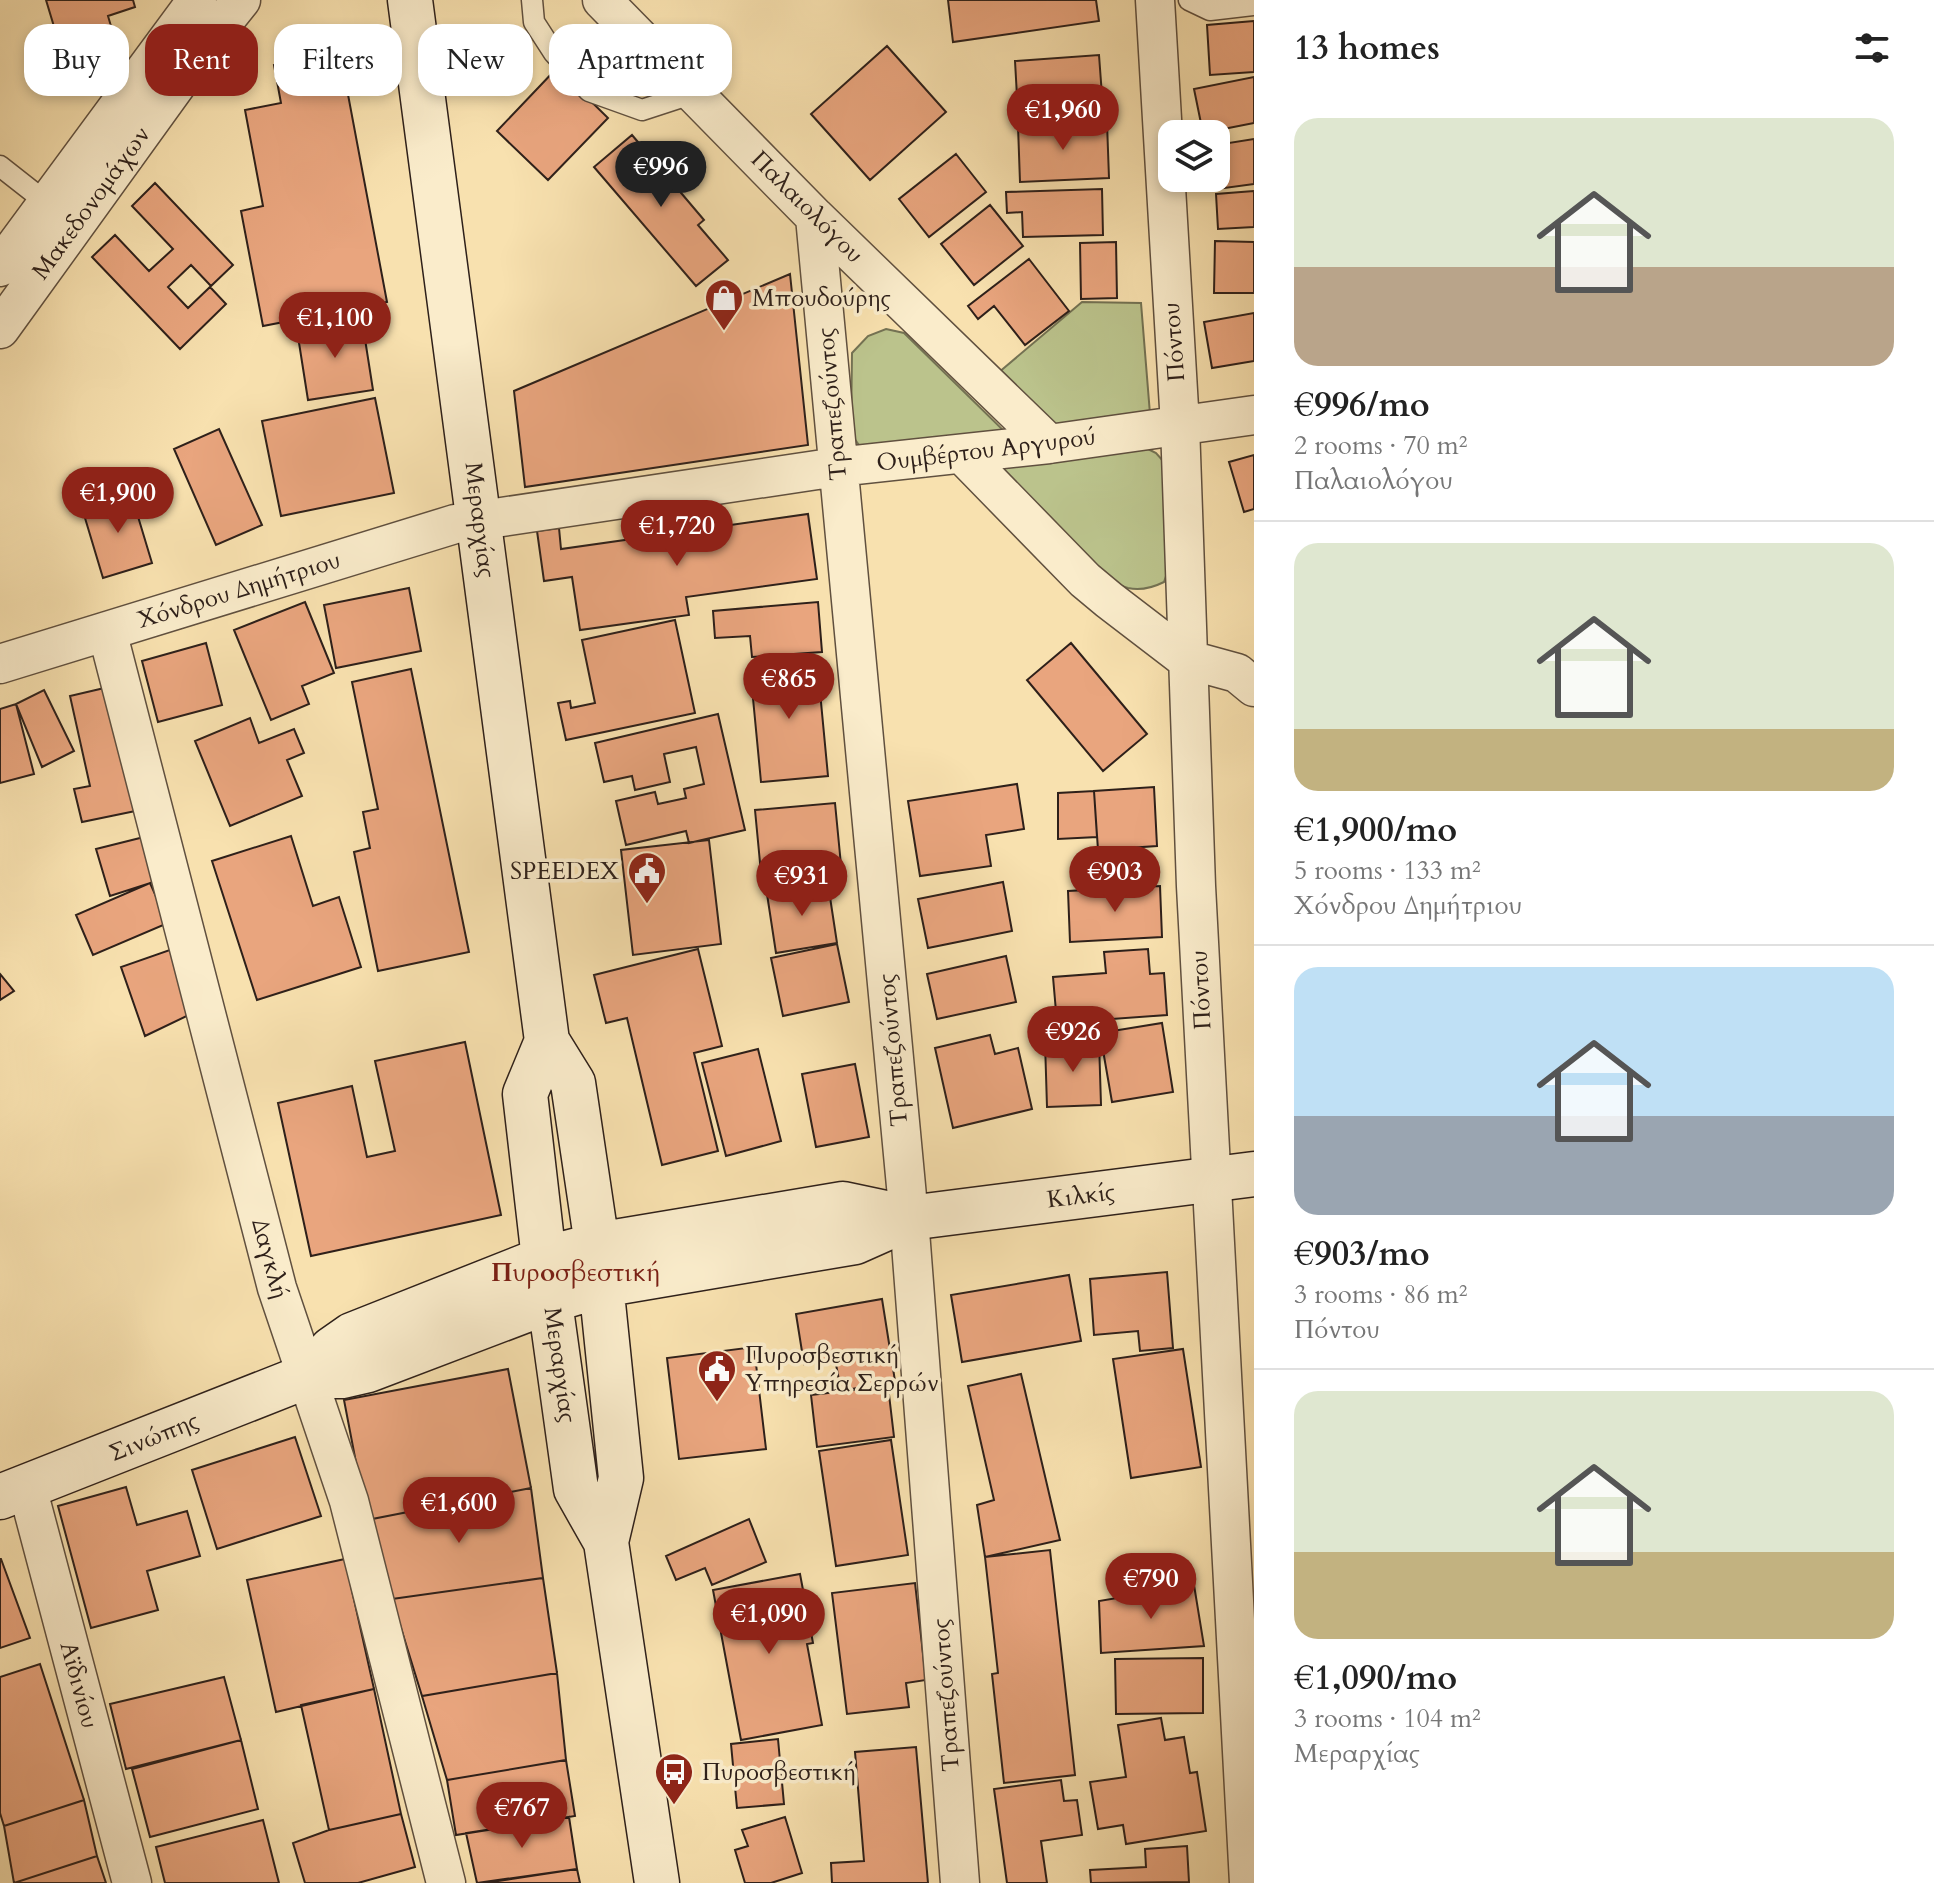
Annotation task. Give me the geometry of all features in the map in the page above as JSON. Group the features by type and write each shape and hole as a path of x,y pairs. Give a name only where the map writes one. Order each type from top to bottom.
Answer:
{"main road":[{"name":"Μεραρχίας","path":"410,0 547,1041 573,1083 599,1265 621,1478 606,1542"},
{"name":"Μεραρχίας","path":"547,1041 525,1094 548,1280 576,1489 606,1542 657,1883"},
{"name":"Κιλκίς","path":"599,1265 855,1242 909,1218 1254,1174"},
{"name":"Σινώπης","path":"13,1492 307,1376 332,1349 352,1335 599,1265"}],"street":[{"name":"Μακεδονομάχων","path":"0,267 197,0"},
{"name":"Μακεδονομάχων","path":"0,329 205,45 241,0"},
{"name":"Παλαιολόγου","path":"602,0 626,24"},
{"name":"Πόντου","path":"1155,0 1180,425 1186,659 1249,1883"},
{"name":"Παλαιολόγου","path":"697,96 815,217 1049,444"},
{"name":"Τραπεζούντος","path":"815,217 909,1218 960,1883"},
{"name":"Ουμβέρτου Αργυρού","path":"480,520 837,467 1049,444 1254,415"},
{"path":"962,454 1085,580 1186,659 1237,673 1254,687"},
{"name":"Χόνδρου Δημήτριου","path":"0,664 405,539 480,520"},
{"name":"Δαγκλή","path":"107,631 277,1288 349,1501 446,1883"},
{"name":"Αϊδινίου","path":"13,1492 132,1883"}],"lane":[{"path":"532,0 534,22 549,45"},
{"path":"1155,0 1173,0"},
{"path":"1189,0 1210,10 1254,5"},
{"path":"603,96 642,110 685,96"},
{"path":"0,166 47,203"}],"green space":[{"path":"1082,302 1141,303 1150,414 1052,427 998,373"},
{"path":"886,329 904,333 1004,431 877,449 859,445 851,434 852,353 868,336"},
{"path":"1148,449 1164,462 1167,573 1164,582 1146,588 1128,588 1100,570 1003,471 1008,464"}],"building":[{"path":"46,0 133,0 135,7 108,16 110,24 53,24"},
{"path":"948,0 1096,0 1099,21 953,42"},
{"path":"1254,21 1254,72 1210,75 1207,25"},
{"path":"887,46 946,112 870,180 811,114"},
{"path":"1099,55 1103,109 1018,114 1015,61"},
{"path":"549,76 549,96 586,96 608,118 548,180 497,131"},
{"path":"1254,77 1254,123 1230,128 1230,120 1200,120 1194,89"},
{"path":"280,96 348,96 387,302 263,326 241,211 263,206 245,110 281,103"},
{"path":"1107,123 1109,178 1020,182 1018,126"},
{"path":"632,135 704,220 698,225 728,260 696,286 594,167"},
{"path":"1254,139 1254,184 1230,187 1230,143"},
{"path":"956,154 986,192 929,237 899,199"},
{"path":"155,183 233,265 211,286 191,265 168,287 188,308 210,287 226,304 180,349 92,257 115,235 149,271 173,249 132,206"},
{"path":"1102,189 1103,235 1023,237 1022,212 1007,213 1006,192"},
{"path":"1254,191 1254,227 1218,229 1216,194"},
{"path":"990,205 1023,246 974,285 941,244"},
{"path":"1215,241 1254,242 1254,293 1214,293"},
{"path":"1116,242 1117,298 1081,299 1080,243"},
{"path":"1029,259 1069,311 1025,345 994,306 978,319 968,306"},
{"name":"Μπουδούρης","path":"790,274 808,445 525,487 514,391"},
{"path":"1254,313 1254,361 1212,368 1204,322"},
{"path":"362,320 373,390 308,400 297,330"},
{"path":"375,398 394,493 281,516 262,421"},
{"path":"219,429 262,525 216,545 174,449"},
{"path":"1254,455 1254,509 1244,512 1229,462"},
{"path":"130,490 152,563 103,578 85,518 97,515 93,502"},
{"path":"808,514 817,579 686,597 689,615 580,630 572,577 544,581 537,531 559,528 561,549"},
{"path":"409,588 421,651 336,668 324,605"},
{"path":"305,602 334,673 302,686 309,704 271,720 234,630"},
{"path":"818,602 822,652 752,657 750,636 715,638 713,611"},
{"path":"675,620 695,713 566,740 558,703 570,701 571,708 595,703 582,640"},
{"path":"206,643 222,705 158,722 142,661"},
{"path":"1071,643 1147,734 1103,771 1027,680"},
{"path":"817,660 828,776 761,782 750,667"},
{"path":"411,669 469,952 378,971 354,852 370,848 363,812 378,809 352,682"},
{"path":"113,686 150,808 82,822 74,789 90,786 70,696"},
{"path":"44,690 74,751 42,767 16,704"},
{"path":"16,704 34,774 0,783 0,709"},
{"path":"718,714 745,830 689,843 686,831 626,845 616,801 655,792 658,804 686,798 684,789 704,784 696,747 664,754 670,782 635,790 632,776 604,782 595,743"},
{"path":"250,718 259,743 294,729 304,753 287,760 302,796 230,826 195,741"},
{"path":"1017,784 1024,829 986,835 991,866 920,876 908,801"},
{"path":"1154,787 1157,846 1098,850 1094,791"},
{"path":"1094,791 1097,837 1058,839 1058,793"},
{"path":"835,803 841,865 761,873 755,810"},
{"path":"152,835 163,879 110,896 96,849"},
{"path":"291,836 313,906 339,897 361,967 257,1000 212,861"},
{"path":"709,840 721,944 633,955 621,850"},
{"path":"1003,882 1012,931 928,948 918,899"},
{"path":"150,883 168,923 93,955 76,915"},
{"path":"828,884 837,943 776,953 767,894"},
{"path":"1160,886 1162,937 1070,942 1068,891"},
{"path":"837,944 849,1002 783,1016 771,958"},
{"path":"184,945 195,1012 145,1036 121,967"},
{"path":"698,949 722,1046 694,1053 718,1151 662,1165 627,1018 606,1023 594,975"},
{"path":"1148,949 1150,974 1164,973 1167,1015 1057,1023 1053,977 1106,973 1104,952"},
{"path":"1006,956 1016,1002 937,1019 927,974"},
{"path":"0,974 14,991 0,1000"},
{"path":"1162,1023 1173,1092 1112,1102 1100,1033"},
{"path":"990,1035 995,1054 1018,1048 1032,1109 953,1128 935,1048"},
{"path":"1099,1041 1101,1105 1047,1107 1045,1042"},
{"path":"465,1042 501,1215 311,1256 278,1103 352,1086 367,1157 395,1151 375,1061"},
{"path":"758,1049 781,1141 726,1156 702,1063"},
{"path":"855,1064 869,1137 816,1147 802,1074"},
{"path":"1167,1272 1173,1348 1140,1351 1138,1331 1094,1335 1090,1279"},
{"path":"1069,1275 1081,1341 962,1362 951,1295"},
{"path":"882,1299 895,1381 841,1391 835,1359 804,1364 796,1314"},
{"name":"Πυροσβεστική Υπηρεσία Σερρών","path":"754,1347 766,1449 679,1459 667,1358"},
{"path":"1183,1349 1201,1467 1131,1478 1113,1359"},
{"path":"508,1369 531,1488 367,1520 344,1400"},
{"path":"1021,1374 1060,1540 985,1557 977,1505 994,1500 968,1386"},
{"path":"888,1386 894,1437 817,1447 811,1395"},
{"path":"295,1437 321,1516 217,1549 192,1470"},
{"path":"891,1440 908,1555 836,1566 819,1451"},
{"path":"126,1487 137,1525 187,1511 200,1556 147,1571 158,1610 91,1628 58,1506"},
{"path":"531,1488 543,1578 392,1599 367,1520"},
{"path":"749,1519 766,1562 712,1585 705,1568 676,1580 666,1556"},
{"path":"1050,1550 1075,1775 1004,1783 992,1674 998,1673 985,1557"},
{"path":"0,1559 30,1638 0,1648"},
{"path":"345,1559 374,1689 276,1712 247,1580"},
{"path":"800,1574 813,1643 807,1644 822,1725 741,1740 713,1590"},
{"path":"543,1578 557,1673 422,1696 392,1599"},
{"path":"915,1583 926,1680 906,1683 909,1707 847,1714 832,1593"},
{"path":"1194,1585 1204,1646 1101,1653 1099,1601"},
{"path":"1203,1658 1203,1713 1116,1714 1115,1659"},
{"path":"40,1664 84,1800 4,1826 0,1813 0,1677"},
{"path":"557,1673 566,1760 447,1780 422,1696"},
{"path":"224,1677 241,1740 126,1769 110,1704"},
{"path":"374,1689 401,1814 329,1830 301,1705"},
{"path":"1161,1718 1165,1740 1184,1737 1190,1773 1197,1772 1206,1831 1126,1844 1123,1825 1098,1829 1090,1782 1126,1777 1118,1725"},
{"path":"778,1739 784,1804 737,1808 731,1744"},
{"path":"241,1740 258,1809 150,1837 132,1769"},
{"path":"916,1747 928,1883 832,1883 831,1863 864,1861 855,1752"},
{"path":"566,1760 575,1816 456,1835 447,1780"},
{"path":"1061,1780 1064,1801 1077,1800 1082,1835 1041,1841 1047,1883 1007,1883 994,1789"},
{"path":"84,1800 97,1856 14,1883 4,1826"},
{"path":"401,1814 415,1867 358,1883 305,1883 293,1843 329,1830"},
{"path":"569,1817 577,1869 477,1883 466,1833"},
{"path":"785,1817 802,1873 771,1883 745,1883 735,1850 748,1846 742,1830"},
{"path":"263,1820 279,1883 165,1883 156,1847"},
{"path":"1187,1846 1189,1882 1091,1883 1090,1870 1146,1867 1145,1849"},
{"path":"97,1856 106,1883 14,1883"},
{"path":"577,1869 580,1883 485,1883"}],"place":[{"name":"Μπουδούρης","path":"724,332"},
{"name":"SPEEDEX","path":"647,905"},
{"name":"Πυροσβεστική Υπηρεσία Σερρών","path":"717,1403"},
{"name":"Πυροσβεστική","path":"674,1806"}],"district":[{"name":"Πυροσβεστική","path":"576,1272"}]}
